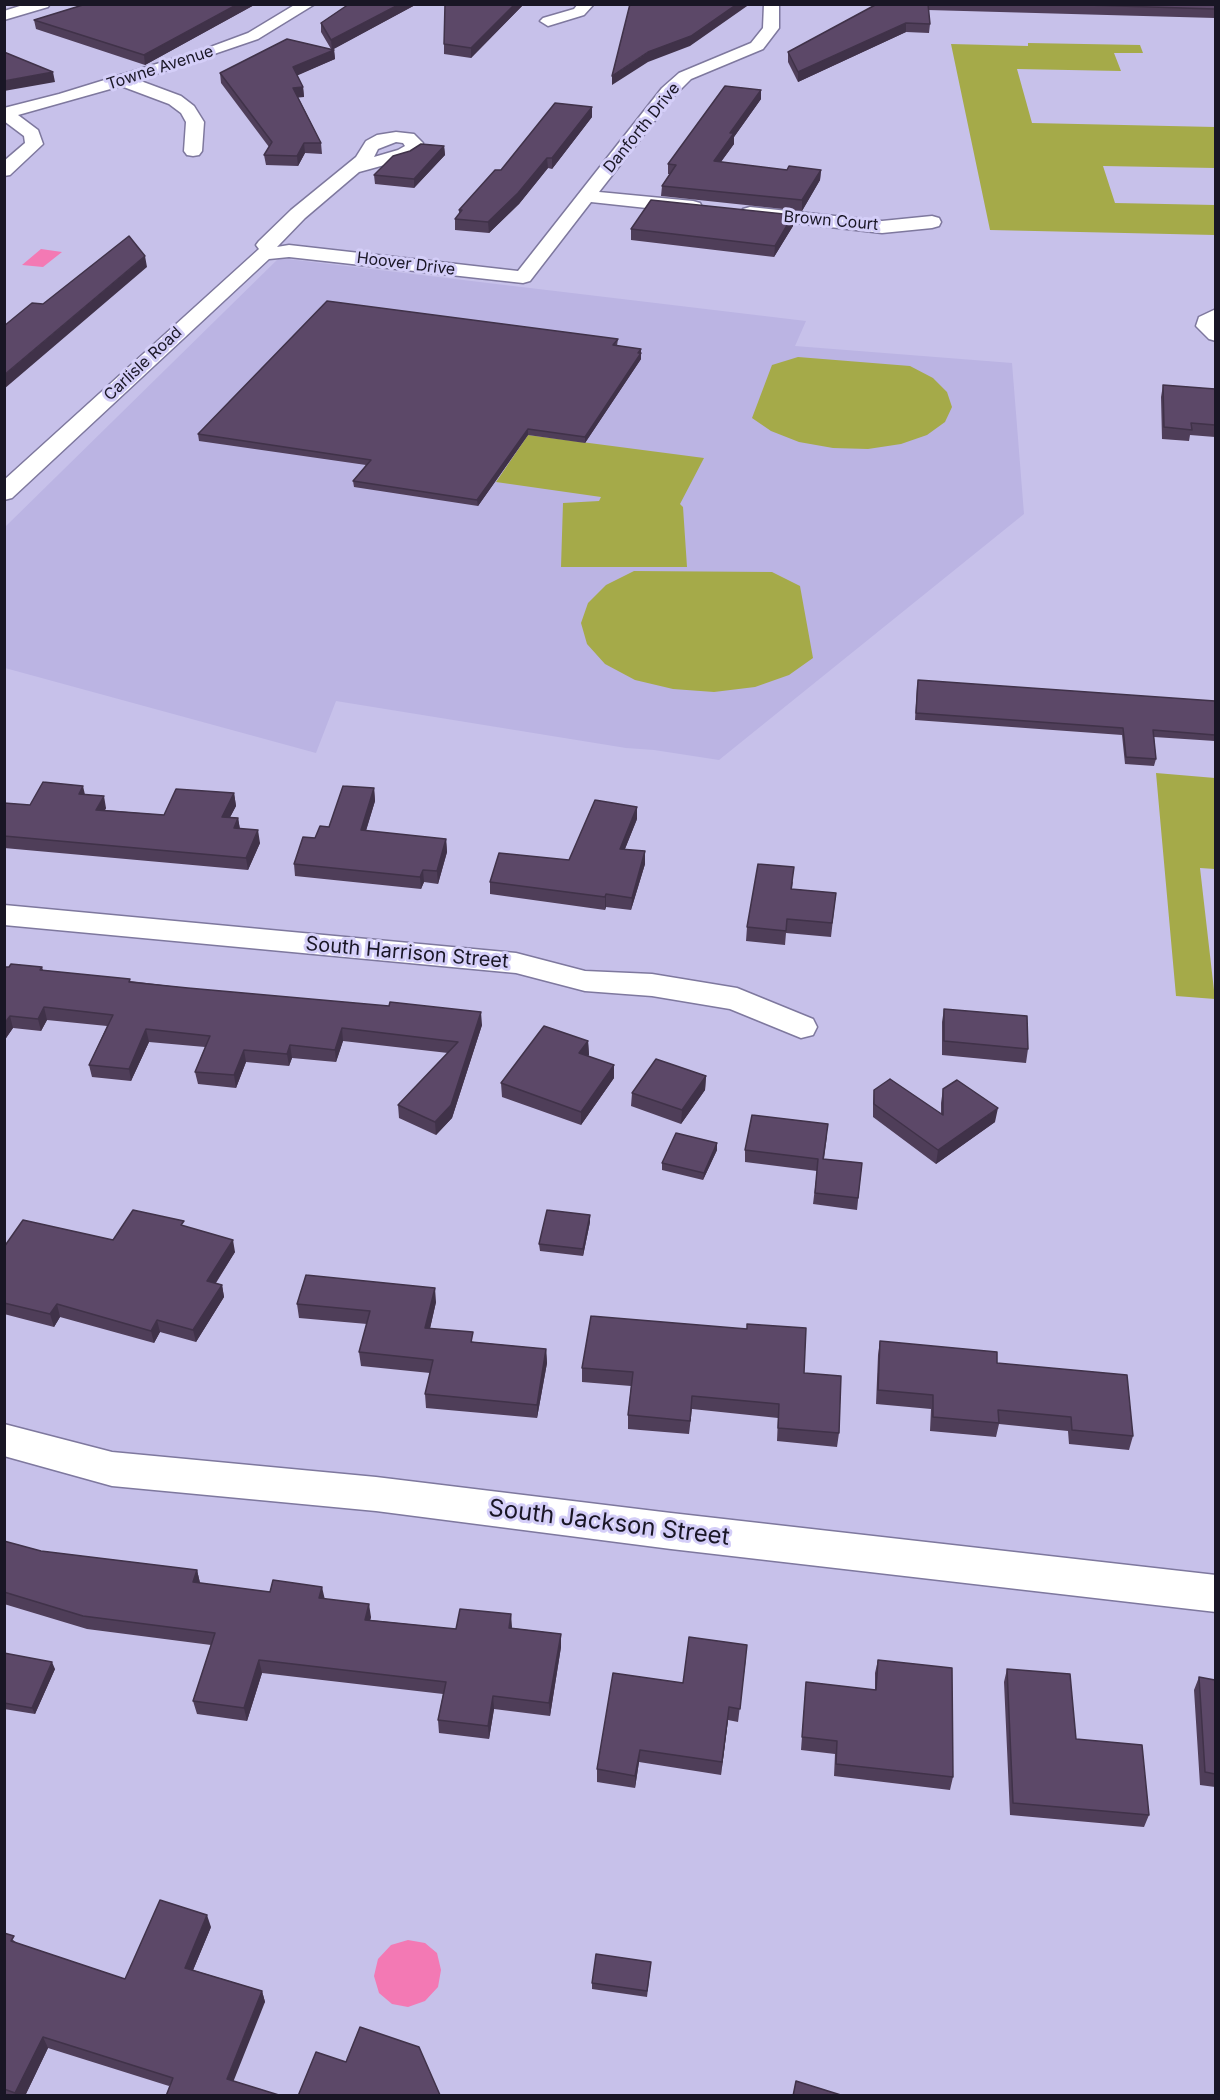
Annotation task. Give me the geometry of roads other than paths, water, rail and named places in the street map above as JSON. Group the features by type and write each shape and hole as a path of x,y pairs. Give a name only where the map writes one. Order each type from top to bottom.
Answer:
{"street":[{"name":"Towne Avenue","path":"5,113 124,81 211,52 253,36 308,4"},
{"path":"548,21 579,12 586,4"},
{"name":"Danforth Drive","path":"523,277 668,92 685,76 757,46 771,28 772,4"},
{"path":"4,16 38,5"},
{"path":"124,81 175,100 188,110 195,122 193,151"},
{"path":"4,171 34,144 32,134 5,113"},
{"path":"279,251 266,245 352,168"},
{"path":"587,196 707,209"},
{"name":"Brown Court","path":"731,211 882,227 932,222"},
{"name":"Hoover Drive","path":"279,251 523,277"},
{"name":"Carlisle Road","path":"4,494 258,256 279,251"},
{"path":"1215,315 1206,321 1206,326 1215,335"},
{"name":"South Harrison Street","path":"4,915 516,963 585,981 652,985 736,999 801,1027"},
{"name":"South Jackson Street","path":"4,1440 112,1469 376,1494 671,1531 1215,1594"}]}
